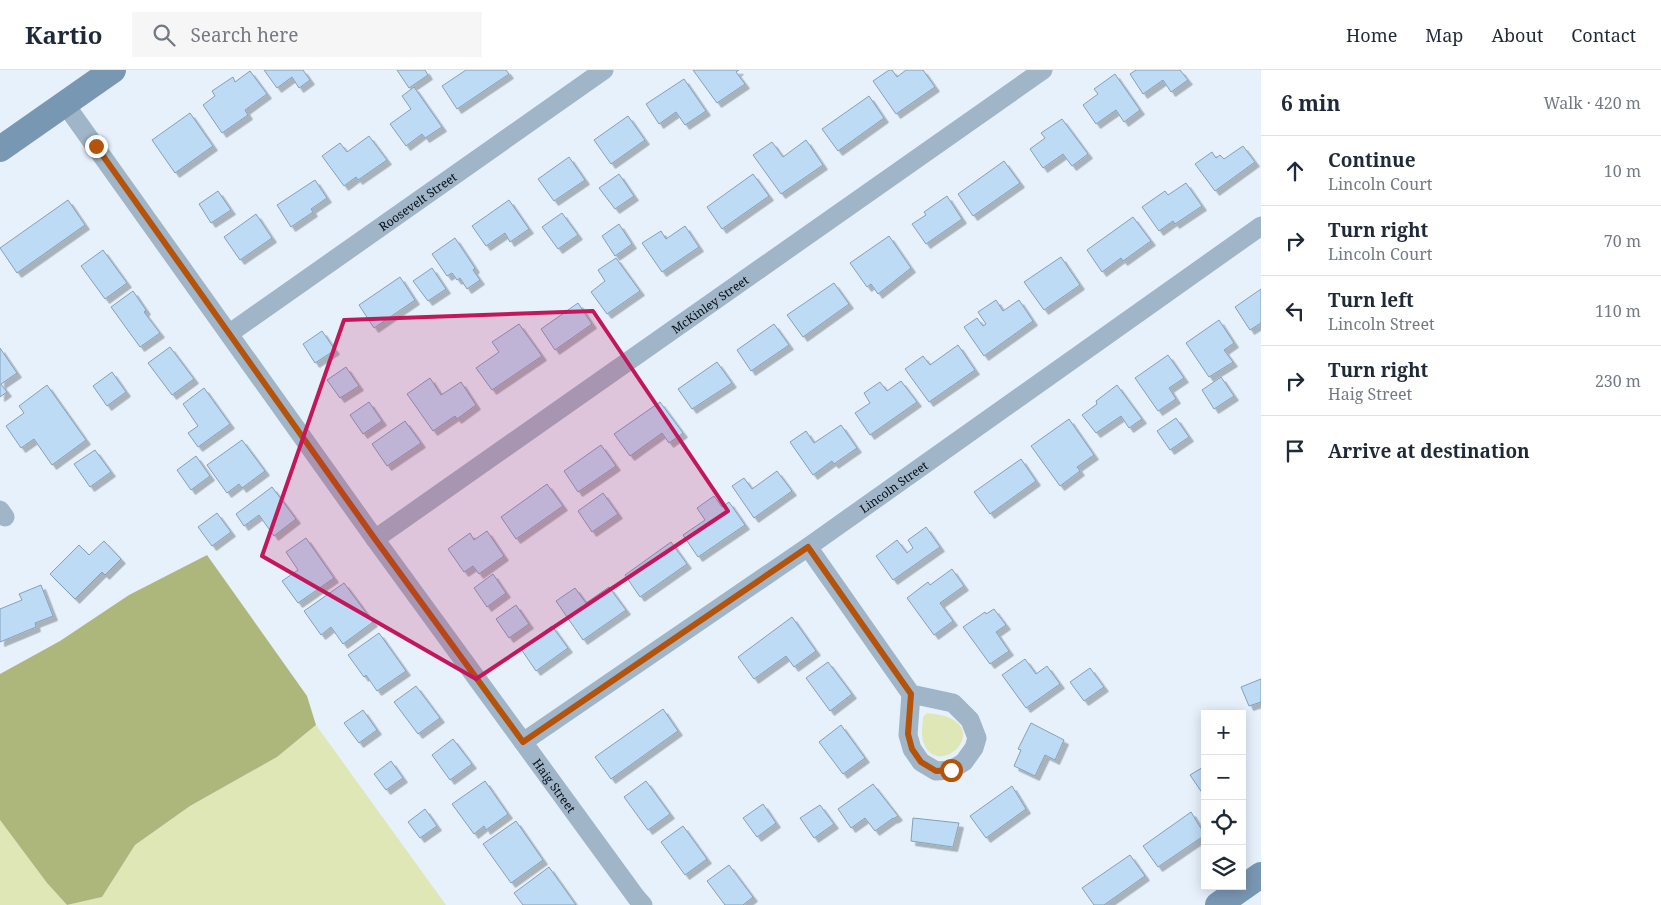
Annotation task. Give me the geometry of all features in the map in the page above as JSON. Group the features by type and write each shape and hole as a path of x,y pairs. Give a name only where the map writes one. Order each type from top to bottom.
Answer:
{"street":[{"path":"0,149 113,70"},
{"name":"Roosevelt Street","path":"230,333 604,70"},
{"name":"McKinley Street","path":"375,539 1044,70"},
{"name":"Haig Street","path":"65,104 375,539 636,897 644,905"},
{"name":"Lincoln Street","path":"523,742 808,547 1261,226"},
{"path":"808,547 911,694"},
{"path":"1228,902 1261,875"}],"highlighted area":[{"path":"593,311 728,511 476,679 262,556 344,320"}],"green space":[{"path":"207,555 307,696 316,725 277,757 190,806 135,845 102,897 67,905 47,883 0,820 0,674 60,641 129,595"},
{"path":"927,713 948,717 960,725 963,734 956,750 948,755 939,756 931,753 924,744 922,734 923,717"},
{"path":"316,725 446,905 67,905 102,897 135,845 190,806 277,757"},
{"path":"0,820 47,883 67,905 0,905"}],"building":[{"path":"264,70 303,70 310,80 299,88 292,77 277,88"},
{"path":"397,70 425,70 428,75 409,88"},
{"path":"466,70 506,70 509,74 457,109 442,86"},
{"path":"693,70 739,70 736,72 745,84 717,103"},
{"path":"889,70 892,70 897,77 906,70 923,70 935,87 896,114 873,81"},
{"path":"1136,70 1180,70 1188,80 1171,92 1163,80 1143,94 1130,74"},
{"path":"250,71 267,94 245,110 248,115 222,133 203,105 215,96 212,91 233,77 235,82"},
{"path":"1115,74 1140,110 1124,122 1116,110 1096,124 1083,105 1098,94 1094,89"},
{"path":"684,79 706,111 685,125 676,112 659,124 646,104"},
{"path":"414,87 442,127 425,138 422,134 406,146 390,124 411,109 402,96"},
{"path":"869,96 884,118 838,151 822,129"},
{"path":"190,113 213,146 175,173 152,140"},
{"path":"628,116 645,140 611,164 594,140"},
{"path":"1062,119 1088,154 1072,166 1063,154 1043,168 1030,149 1045,138 1041,133"},
{"path":"369,136 387,160 358,180 356,177 344,186 322,156 340,143 347,152"},
{"path":"806,140 823,165 781,194 753,155 772,142 783,157"},
{"path":"1243,146 1255,162 1215,191 1195,164 1212,152 1216,158 1220,155 1224,159"},
{"path":"569,157 585,180 554,201 538,179"},
{"path":"1004,161 1020,183 973,216 958,194"},
{"path":"619,174 634,196 615,209 599,188"},
{"path":"753,174 769,196 722,229 707,207"},
{"path":"315,180 327,198 311,209 313,212 291,227 277,205"},
{"path":"1186,183 1202,206 1175,224 1173,221 1159,231 1142,207 1165,191 1168,195"},
{"path":"218,191 231,210 211,223 199,204"},
{"path":"947,196 962,219 926,244 912,224 926,215 924,212"},
{"path":"68,200 85,225 17,273 0,248"},
{"path":"509,200 529,229 510,242 505,233 486,246 472,226"},
{"path":"562,213 578,235 558,249 542,227"},
{"path":"256,214 272,238 240,260 224,237"},
{"path":"1133,217 1151,241 1123,261 1121,258 1102,272 1087,250"},
{"path":"619,224 632,244 615,256 602,236"},
{"path":"685,226 699,247 662,272 642,243 661,231 666,239"},
{"path":"889,236 911,268 878,294 871,284 867,287 850,263"},
{"path":"455,238 475,268 473,270 480,280 467,289 460,278 457,280 452,273 447,276 432,254"},
{"path":"103,250 127,283 105,299 81,266"},
{"path":"1061,257 1080,285 1044,310 1024,282"},
{"path":"616,258 640,291 607,314 591,292 605,281 598,270"},
{"path":"432,268 446,289 428,301 413,281"},
{"path":"400,277 415,300 374,328 359,305"},
{"path":"834,283 849,304 803,337 787,315"},
{"path":"1261,289 1261,323 1250,330 1235,307"},
{"path":"133,291 146,310 144,312 160,333 140,347 111,307"},
{"path":"996,300 1003,311 1019,300 1033,321 984,356 964,327 977,318 983,326 986,324 978,312"},
{"path":"578,303 592,324 555,350 541,329"},
{"path":"1219,320 1234,343 1224,350 1233,362 1209,377 1186,343"},
{"path":"519,324 542,356 492,390 476,368 499,352 492,342"},
{"path":"774,324 789,345 751,371 737,350"},
{"path":"322,331 335,350 315,363 303,344"},
{"path":"958,345 975,370 929,402 905,369 923,356 930,365"},
{"path":"170,347 194,379 172,395 148,363"},
{"path":"0,348 17,373 1,384 7,392 0,397"},
{"path":"1168,355 1184,378 1169,388 1176,399 1158,411 1135,378"},
{"path":"717,362 732,383 692,409 678,389"},
{"path":"346,367 359,386 340,398 327,380"},
{"path":"112,372 126,392 107,406 93,386"},
{"path":"1221,377 1234,396 1214,409 1202,390"},
{"path":"430,378 441,395 461,382 476,405 457,419 455,416 433,431 407,394"},
{"path":"901,381 917,402 870,435 855,413 870,403 864,393 880,382 887,391"},
{"path":"47,385 86,440 52,465 34,439 21,448 6,426 24,413 19,406"},
{"path":"1117,385 1142,419 1129,428 1121,416 1096,433 1082,415 1097,404 1096,401"},
{"path":"204,388 230,424 198,447 188,433 198,426 183,404"},
{"path":"369,402 382,421 363,434 350,415"},
{"path":"660,402 683,433 669,443 662,433 630,456 614,434"},
{"path":"1176,418 1189,437 1170,450 1157,431"},
{"path":"1069,419 1094,455 1077,467 1080,471 1060,486 1031,446"},
{"path":"405,421 421,443 387,466 372,444"},
{"path":"841,425 857,448 834,464 832,461 813,475 790,442 806,431 814,443"},
{"path":"242,440 265,471 242,488 239,484 227,493 207,465"},
{"path":"601,445 616,466 578,492 564,471"},
{"path":"95,450 111,472 90,487 74,464"},
{"path":"196,456 210,476 191,490 177,470"},
{"path":"1021,459 1036,481 990,514 974,492"},
{"path":"777,471 792,491 754,518 732,486 744,478 752,489"},
{"path":"547,484 563,506 516,539 501,517"},
{"path":"272,487 296,519 274,536 259,515 244,526 236,514"},
{"path":"603,493 618,514 592,532 578,511"},
{"path":"714,496 722,507 729,502 745,525 698,557 683,535 705,520 697,508"},
{"path":"217,513 231,532 212,546 198,527"},
{"path":"926,527 940,547 893,580 876,556 897,540 907,553 913,548 908,540"},
{"path":"487,531 504,556 479,574 473,566 464,572 448,549 470,533 474,540"},
{"path":"306,538 334,578 298,603 282,581 298,570 286,552"},
{"path":"104,541 121,559 105,575 102,572 75,599 50,574 79,545 89,555"},
{"path":"671,542 687,564 640,597 625,575"},
{"path":"952,569 964,586 940,603 953,621 934,635 907,598 928,582 930,585"},
{"path":"493,574 506,593 487,607 474,588"},
{"path":"344,583 373,622 343,644 331,627 321,635 304,611"},
{"path":"41,585 53,616 35,623 36,627 0,642 0,609 22,600 19,594"},
{"path":"609,587 626,610 583,640 556,601 575,588 586,603"},
{"path":"516,605 529,624 509,638 496,619"},
{"path":"994,609 1006,625 996,632 1009,651 990,664 963,627 985,612 986,614"},
{"path":"792,617 816,651 794,667 786,656 754,679 738,657"},
{"path":"552,626 568,648 536,671 521,649"},
{"path":"379,633 406,671 377,691 348,655"},
{"path":"1025,659 1036,674 1047,666 1060,684 1026,708 1002,675"},
{"path":"828,662 852,694 830,711 806,678"},
{"path":"1090,668 1104,687 1084,701 1070,682"},
{"path":"1261,679 1261,702 1249,706 1241,687"},
{"path":"416,686 440,718 418,734 394,702"},
{"path":"663,709 678,731 611,779 595,757"},
{"path":"363,710 377,730 359,743 344,723"},
{"path":"1031,723 1064,740 1055,760 1045,755 1035,776 1014,766 1021,750 1018,749"},
{"path":"841,725 865,758 843,774 819,742"},
{"path":"453,739 472,764 450,780 432,755"},
{"path":"391,761 403,778 386,790 374,774"},
{"path":"1201,768 1201,791 1190,775"},
{"path":"485,781 508,814 486,830 484,826 474,834 452,804"},
{"path":"646,781 670,814 648,830 624,797"},
{"path":"873,784 898,816 875,831 865,818 851,828 838,809"},
{"path":"1012,786 1026,809 986,838 970,816"},
{"path":"763,804 776,823 757,837 743,818"},
{"path":"820,805 834,824 814,838 800,818"},
{"path":"425,809 437,826 420,838 408,822"},
{"path":"1191,812 1201,828 1201,838 1158,867 1143,846"},
{"path":"913,818 959,823 953,847 911,841"},
{"path":"516,821 543,860 511,883 483,844"},
{"path":"683,826 707,859 685,875 661,842"},
{"path":"1130,855 1145,876 1104,905 1094,905 1082,888"},
{"path":"729,865 753,897 743,905 725,905 707,881"},
{"path":"549,867 576,905 523,905 514,893"}],"route":[{"path":"96,146 375,539 523,742 808,547 911,694 908,734 912,749 921,762 936,771 951,770"}]}
